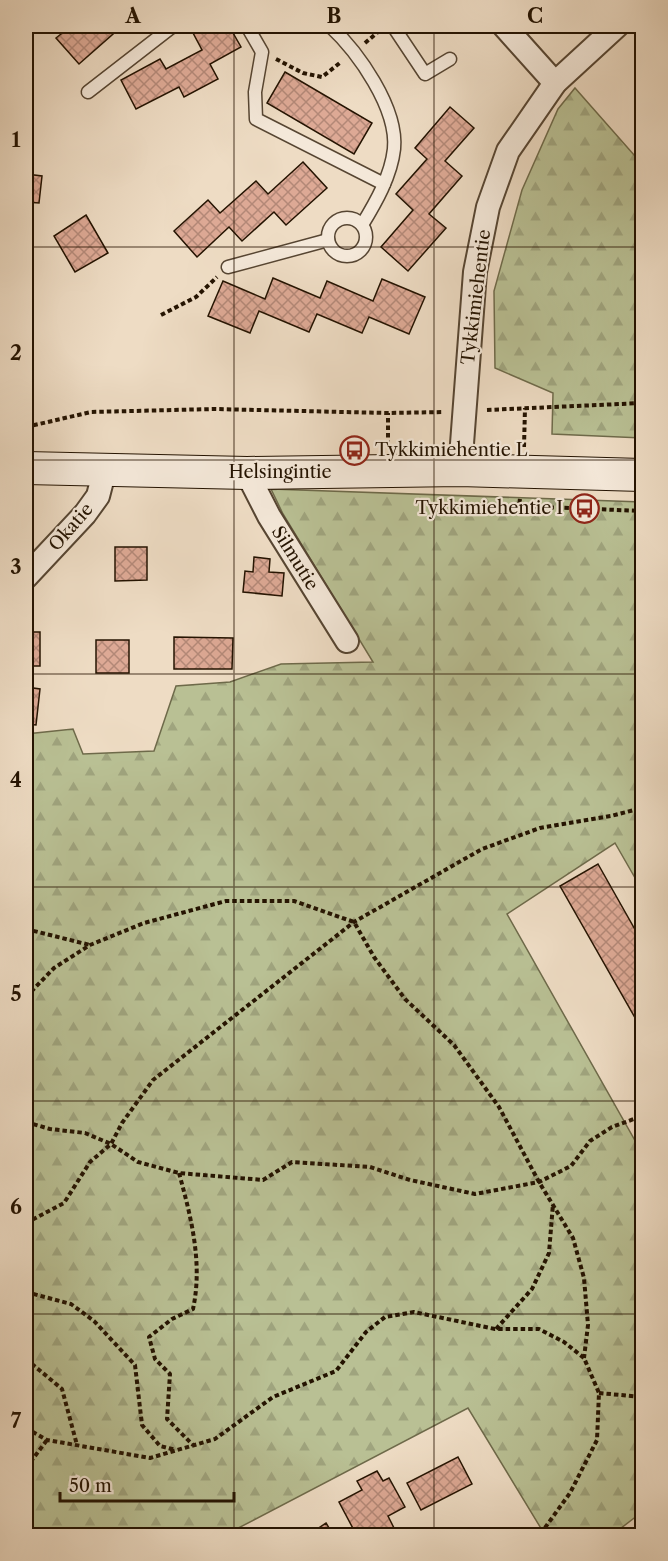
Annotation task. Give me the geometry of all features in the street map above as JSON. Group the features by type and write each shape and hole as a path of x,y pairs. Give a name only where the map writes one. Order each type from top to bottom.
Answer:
{"main road":[{"name":"Helsingintie","path":"26,468 247,473 460,470 642,474"}],"street":[{"path":"504,26 555,83"},
{"name":"Tykkimiehentie","path":"460,470 475,272 488,207 508,151 555,83 617,26"},
{"name":"Okatie","path":"26,577 85,514 98,496 105,469"},
{"name":"Silmutie","path":"247,473 269,516 347,641"}],"lane":[{"path":"88,92 173,26"},
{"path":"247,26 262,52 255,92 256,119 384,184"},
{"path":"330,26 344,38 373,80 393,123 394,149 381,193 363,225 365,245 357,254 348,257 334,252 328,240 330,229 339,220 351,218 363,225"},
{"path":"398,27 424,74 450,59"},
{"path":"228,267 328,240"}],"path":[{"path":"262,52 303,73 322,77 380,31 398,27"},
{"path":"161,315 196,297 228,267"},
{"path":"26,427 91,412 214,409 388,414 642,403"},
{"path":"388,414 388,450"},
{"path":"26,1223 64,1203 90,1162 111,1144 122,1123 153,1080 354,922 483,849 540,828 611,816 642,808"},
{"path":"26,997 54,968 90,945 144,922 226,901 294,901 354,922 374,957 405,999 454,1045 499,1107 539,1182 573,1238 584,1278 588,1325 584,1358"},
{"path":"26,929 90,945"},
{"path":"26,1122 50,1129 85,1133 111,1144 138,1162 179,1173 263,1180 292,1162 370,1167 410,1180 475,1194 539,1182 571,1166 590,1142 612,1126 642,1116"},
{"path":"179,1173 194,1228 198,1288 193,1309 172,1319 149,1337 155,1359 170,1374 167,1419 193,1445"},
{"path":"495,1329 532,1289 549,1253 553,1203"},
{"path":"26,1292 71,1304 94,1321 135,1365 142,1425 160,1446 177,1450"},
{"path":"26,1428 47,1440 150,1458 215,1439 273,1397 336,1371 366,1332 385,1317 414,1312 495,1329 539,1329 564,1342 584,1358 599,1393 597,1440 570,1493 539,1536"},
{"path":"26,1359 62,1389 77,1445"},
{"path":"599,1393 642,1397"},
{"path":"26,1468 47,1440"}],"green space":[{"path":"575,88 642,164 642,438 552,434 553,393 495,368 494,291 522,190 558,109"},
{"path":"271,489 642,502 642,890 615,843 507,914 642,1153 642,1512 612,1535 545,1535 468,1408 225,1535 26,1535 26,734 73,729 83,754 154,751 176,686 230,682 281,664 373,662 283,514"}],"building":[{"path":"71,26 108,26 113,34 79,64 56,38"},
{"path":"202,26 229,26 241,47 210,64 218,79 184,97 179,87 136,109 121,80 160,59 166,69 202,50 192,31"},
{"path":"285,72 372,123 354,154 267,103"},
{"path":"450,107 474,128 445,161 462,176 429,214 446,228 408,271 381,247 413,210 396,194 427,159 415,148"},
{"path":"303,162 327,188 286,225 274,212 242,241 229,227 197,257 174,231 208,200 220,213 256,181 268,194"},
{"path":"26,174 42,176 39,203 26,202"},
{"path":"86,215 108,253 75,272 54,236"},
{"path":"273,278 320,298 327,281 373,301 382,279 425,297 409,334 369,317 362,333 317,314 309,332 259,311 250,333 208,316 223,281 265,299"},
{"path":"115,547 147,547 147,580 115,581"},
{"path":"254,557 270,559 269,572 284,573 282,596 243,592 245,571 253,572"},
{"path":"26,632 40,632 40,666 26,666"},
{"path":"174,637 233,638 232,669 174,669"},
{"path":"96,640 129,640 129,673 96,673"},
{"path":"26,687 40,689 36,725 26,724"},
{"path":"598,864 642,942 642,1030 560,886"},
{"path":"458,1457 472,1484 421,1510 407,1483"},
{"path":"377,1471 383,1481 389,1478 405,1507 388,1516 398,1536 357,1536 339,1502 362,1490 357,1481"},
{"path":"326,1523 334,1536 307,1536"}],"place":[{"name":"Tykkimiehentie L","path":"354,450"},
{"name":"Tykkimiehentie I","path":"584,508"}]}
